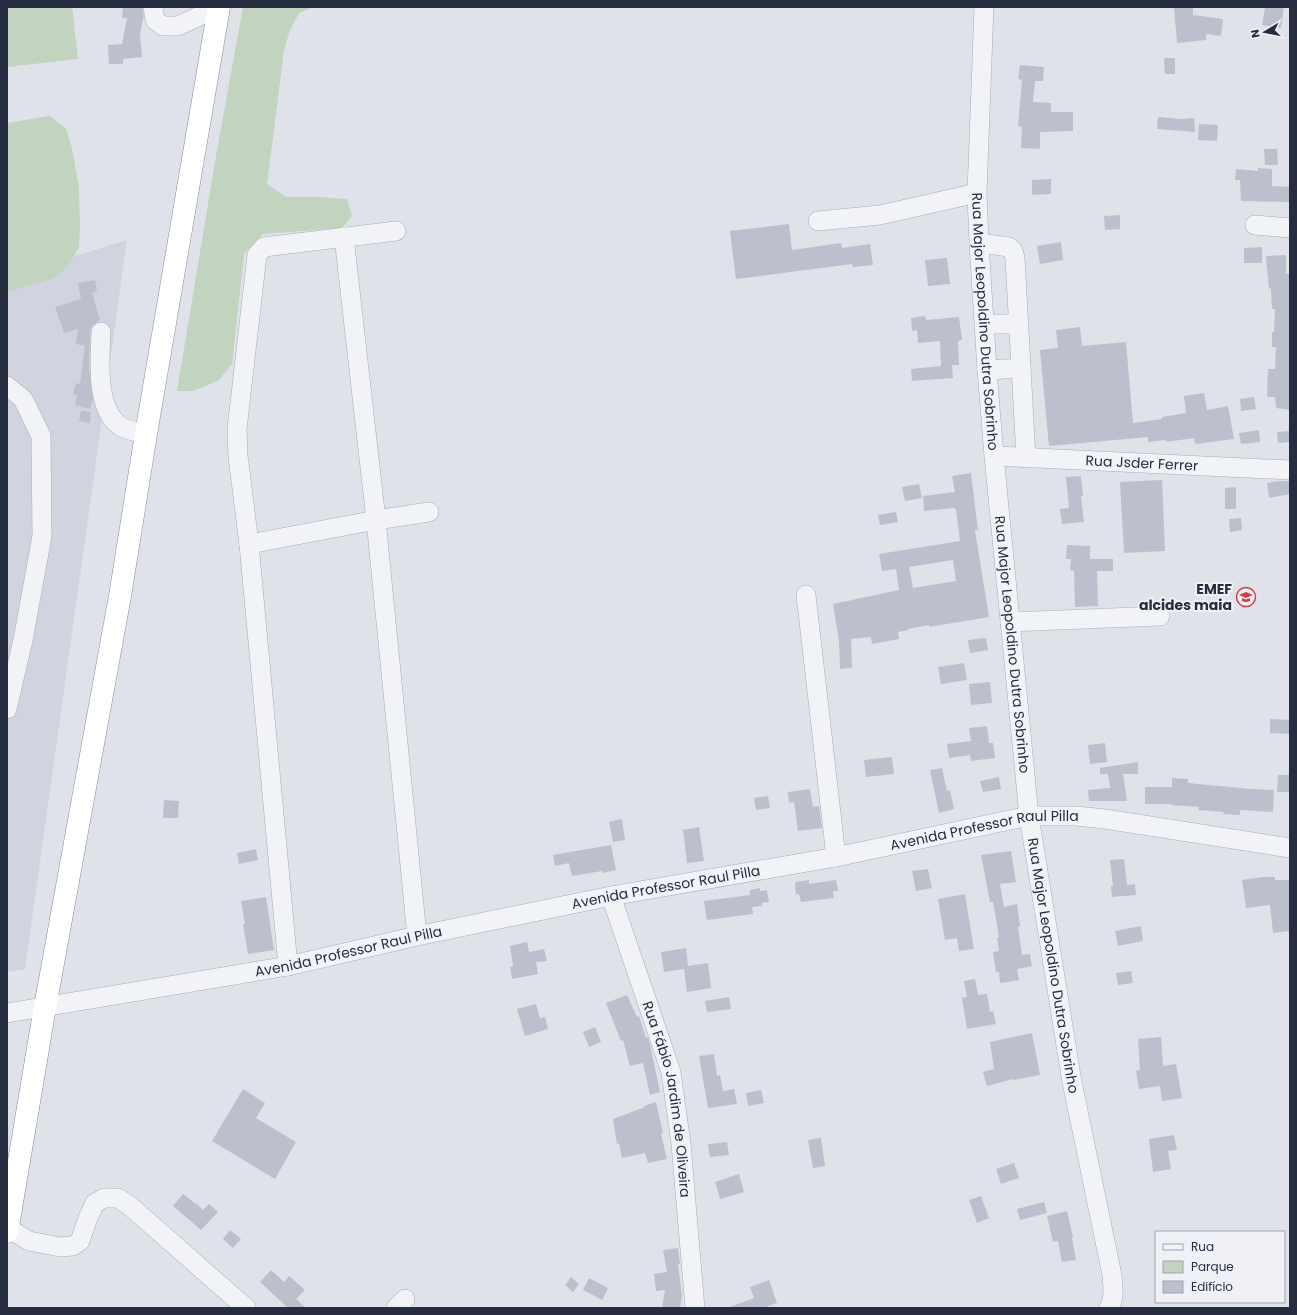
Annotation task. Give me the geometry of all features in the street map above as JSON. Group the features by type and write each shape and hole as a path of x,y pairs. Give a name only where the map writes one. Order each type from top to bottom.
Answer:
{"highway":[{"path":"7,1230 45,1007 120,596 146,434 219,7"}],"street":[{"path":"153,7 156,20 163,26 178,26 219,7"},
{"name":"Rua Major Leopoldino Dutra Sobrinho","path":"984,7 977,193 984,324 994,456 1029,816 1072,1082 1112,1276 1114,1292 1111,1304 1108,1308"},
{"path":"818,221 880,215 977,193"},
{"path":"1255,225 1290,228"},
{"path":"288,966 249,544 238,456 237,429 257,255 264,247 396,230"},
{"path":"344,237 376,520 417,936"},
{"path":"979,243 1009,247 1013,251 1026,458"},
{"path":"984,324 1018,324"},
{"path":"101,332 100,366 104,400 112,418 121,427 146,434"},
{"path":"987,370 1021,368"},
{"path":"7,386 23,399 41,436 42,536 15,641 7,709"},
{"name":"Rua Jsder Ferrer","path":"994,456 1290,470"},
{"path":"249,544 376,520 429,512"},
{"path":"806,595 836,857"},
{"path":"1010,622 1160,616"},
{"name":"Avenida Professor Raul Pilla","path":"7,1013 288,966 417,936 611,896 836,857 1029,816 1076,816 1105,819 1290,848"},
{"name":"Rua Fábio Jardim de Oliveira","path":"611,896 671,1072 681,1144 695,1308"},
{"path":"7,1230 29,1241 60,1247 73,1246 80,1241 95,1203 104,1198 118,1198 130,1206 246,1308"}],"shaded area":[{"path":"127,240 25,969 7,972 7,277"}],"green space":[{"path":"7,7 72,7 78,59 7,67"},
{"path":"243,7 313,7 299,13 290,30 284,50 267,184 286,197 347,199 352,216 342,228 263,234 244,254 232,364 219,380 193,391 177,391 216,156"},
{"path":"50,116 66,129 72,148 79,188 79,247 69,265 54,278 7,292 7,123"}],"building":[{"path":"123,7 142,7 144,18 140,34 142,57 123,59 123,64 109,64 108,45 122,44 127,18 122,18"},
{"path":"1174,7 1193,7 1193,15 1223,19 1221,36 1206,34 1206,40 1177,43"},
{"path":"1265,7 1284,7 1281,28 1262,25"},
{"path":"1164,58 1175,58 1175,74 1165,74"},
{"path":"1020,65 1044,67 1043,81 1035,81 1033,102 1051,103 1051,112 1073,112 1073,131 1040,132 1040,149 1021,148 1022,127 1018,126 1022,80 1018,79"},
{"path":"1158,117 1182,119 1194,118 1195,132 1157,129"},
{"path":"1199,124 1218,125 1217,141 1198,140"},
{"path":"1264,149 1277,149 1278,165 1265,165"},
{"path":"1258,168 1272,169 1272,186 1290,187 1290,202 1241,201 1240,180 1235,180 1236,169 1258,171"},
{"path":"1051,179 1051,194 1032,195 1032,180"},
{"path":"1120,215 1120,229 1105,230 1104,216"},
{"path":"789,224 792,250 841,243 842,248 870,244 873,265 853,267 852,264 736,279 730,231"},
{"path":"1061,242 1063,260 1040,264 1037,246"},
{"path":"1262,247 1262,263 1244,263 1244,248"},
{"path":"1286,255 1286,274 1289,274 1290,286 1290,410 1276,408 1275,397 1267,397 1268,369 1275,369 1276,347 1272,347 1275,309 1272,309 1271,288 1269,289 1266,256"},
{"path":"947,258 950,284 928,286 925,260"},
{"path":"95,280 97,292 92,293 100,320 92,326 90,331 89,369 93,400 90,409 75,405 77,395 73,394 76,383 80,384 85,346 76,344 78,329 64,333 55,307 81,299 78,283"},
{"path":"925,316 926,320 959,317 962,340 958,341 959,365 952,365 953,378 912,381 911,369 941,366 940,341 918,343 917,330 912,331 911,318"},
{"path":"1080,327 1082,346 1126,342 1133,423 1162,419 1162,417 1186,413 1184,396 1204,393 1207,410 1228,406 1234,439 1195,444 1194,438 1166,442 1166,440 1148,442 1148,437 1049,446 1040,350 1058,348 1056,330"},
{"path":"1254,397 1256,409 1241,411 1240,399"},
{"path":"81,411 91,412 90,423 79,421"},
{"path":"1259,430 1260,442 1241,444 1239,433"},
{"path":"1290,431 1290,442 1278,443 1277,432"},
{"path":"971,473 978,530 975,530 989,617 908,629 898,632 899,639 872,644 871,637 851,639 852,668 840,669 839,641 833,604 899,590 896,569 882,571 879,554 960,541 956,509 924,511 923,496 955,492 952,476","holes":["953,560 956,581 913,588 909,567"]},
{"path":"1081,476 1083,496 1081,496 1084,522 1062,524 1060,509 1069,508 1066,477"},
{"path":"1162,480 1165,551 1124,553 1120,482"},
{"path":"1290,481 1290,494 1269,498 1267,483"},
{"path":"919,484 922,498 905,501 902,487"},
{"path":"1236,487 1236,509 1225,509 1225,488"},
{"path":"896,512 898,522 880,525 878,515"},
{"path":"1241,518 1242,530 1230,532 1229,519"},
{"path":"1067,545 1090,546 1090,559 1113,559 1113,571 1097,571 1098,606 1075,607 1074,571 1070,570 1071,559 1066,559"},
{"path":"986,638 988,650 970,653 968,640"},
{"path":"964,663 967,680 941,684 938,667"},
{"path":"990,682 992,703 971,705 969,684"},
{"path":"1270,719 1290,720 1290,734 1270,733"},
{"path":"987,726 989,743 993,743 995,758 971,761 970,755 949,758 947,744 971,741 969,728"},
{"path":"1105,743 1107,762 1090,764 1088,745"},
{"path":"892,757 894,774 866,777 864,760"},
{"path":"1138,762 1138,774 1123,774 1127,801 1089,801 1088,790 1110,788 1108,774 1100,774 1100,768"},
{"path":"942,768 947,791 950,790 954,809 939,813 930,770"},
{"path":"1278,775 1290,775 1290,792 1277,792"},
{"path":"999,777 1001,789 983,792 980,781"},
{"path":"1172,778 1188,779 1188,783 1274,790 1273,812 1240,810 1240,815 1223,814 1224,812 1198,810 1199,807 1171,804 1145,804 1145,787 1172,787"},
{"path":"810,789 813,807 819,806 822,828 798,831 794,802 789,803 788,792"},
{"path":"768,796 770,808 756,810 754,798"},
{"path":"164,800 179,801 178,818 163,818"},
{"path":"622,819 625,840 613,842 609,822"},
{"path":"699,827 704,861 687,863 683,830"},
{"path":"611,845 616,870 603,873 602,871 572,876 569,863 555,866 553,855"},
{"path":"256,849 258,860 239,864 237,853"},
{"path":"1011,851 1016,882 1000,884 1004,907 1017,904 1020,926 1018,927 1022,955 1030,954 1032,966 1017,969 1019,980 1000,983 999,972 996,972 993,952 999,951 997,938 999,937 993,902 990,902 981,855"},
{"path":"1124,859 1127,885 1135,884 1136,895 1112,897 1111,886 1113,886 1110,860"},
{"path":"928,869 932,888 916,891 912,871"},
{"path":"1275,877 1275,880 1290,880 1290,931 1273,933 1270,905 1246,908 1242,880"},
{"path":"809,880 809,884 836,880 838,891 833,891 834,898 801,902 799,894 796,895 795,882"},
{"path":"760,888 760,891 767,890 769,902 762,903 762,906 752,907 753,914 707,920 704,901 750,895 750,890"},
{"path":"965,894 974,949 959,951 957,938 945,940 938,899"},
{"path":"266,897 274,950 248,954 241,901"},
{"path":"1141,926 1143,941 1118,946 1115,931"},
{"path":"527,942 529,952 544,949 547,961 536,962 538,974 512,979 510,967 513,966 510,946"},
{"path":"686,948 688,966 708,963 711,988 687,992 684,969 664,972 661,952"},
{"path":"1131,971 1133,983 1118,985 1116,973"},
{"path":"975,979 978,995 987,994 990,1012 993,1011 996,1024 967,1029 962,998 967,997 964,981"},
{"path":"627,995 637,1017 639,1016 646,1038 648,1037 650,1044 660,1092 650,1095 643,1063 630,1066 623,1040 621,1041 606,1003"},
{"path":"729,997 731,1009 707,1012 705,1001"},
{"path":"536,1004 540,1018 545,1017 548,1029 525,1036 517,1009"},
{"path":"595,1027 601,1042 589,1047 583,1032"},
{"path":"1032,1033 1040,1075 1013,1079 987,1086 983,1072 994,1069 990,1042"},
{"path":"1161,1037 1163,1066 1176,1064 1182,1098 1162,1101 1160,1086 1139,1089 1136,1071 1140,1070 1138,1039"},
{"path":"714,1054 717,1076 720,1075 723,1091 734,1089 737,1104 708,1108 699,1056"},
{"path":"243,1089 265,1103 256,1118 296,1142 275,1179 212,1141"},
{"path":"761,1090 764,1103 748,1106 746,1093"},
{"path":"656,1102 667,1159 648,1163 645,1153 622,1158 619,1143 617,1144 613,1119"},
{"path":"1174,1135 1177,1150 1168,1151 1171,1169 1153,1172 1149,1139"},
{"path":"821,1138 825,1166 813,1168 808,1140"},
{"path":"727,1142 729,1155 710,1157 708,1144"},
{"path":"1014,1163 1019,1178 1001,1184 996,1169"},
{"path":"739,1174 744,1192 720,1199 715,1182"},
{"path":"183,1194 203,1210 209,1204 218,1212 201,1230 173,1206"},
{"path":"981,1196 989,1218 977,1223 969,1200"},
{"path":"1044,1202 1047,1213 1020,1220 1017,1209"},
{"path":"1067,1211 1073,1237 1076,1260 1062,1262 1058,1241 1053,1242 1047,1216"},
{"path":"230,1230 241,1239 233,1248 223,1239"},
{"path":"678,1248 680,1264 678,1264 682,1296 680,1308 662,1308 665,1290 656,1291 654,1274 667,1272 663,1250"},
{"path":"271,1270 284,1282 289,1276 305,1290 296,1299 306,1308 288,1308 260,1282"},
{"path":"571,1277 579,1284 573,1292 565,1285"},
{"path":"589,1278 608,1288 602,1300 583,1290"},
{"path":"769,1280 777,1303 763,1308 730,1308 754,1298 750,1287"}],"place":[{"name":"EMEF alcides maia","path":"1246,597"}]}
